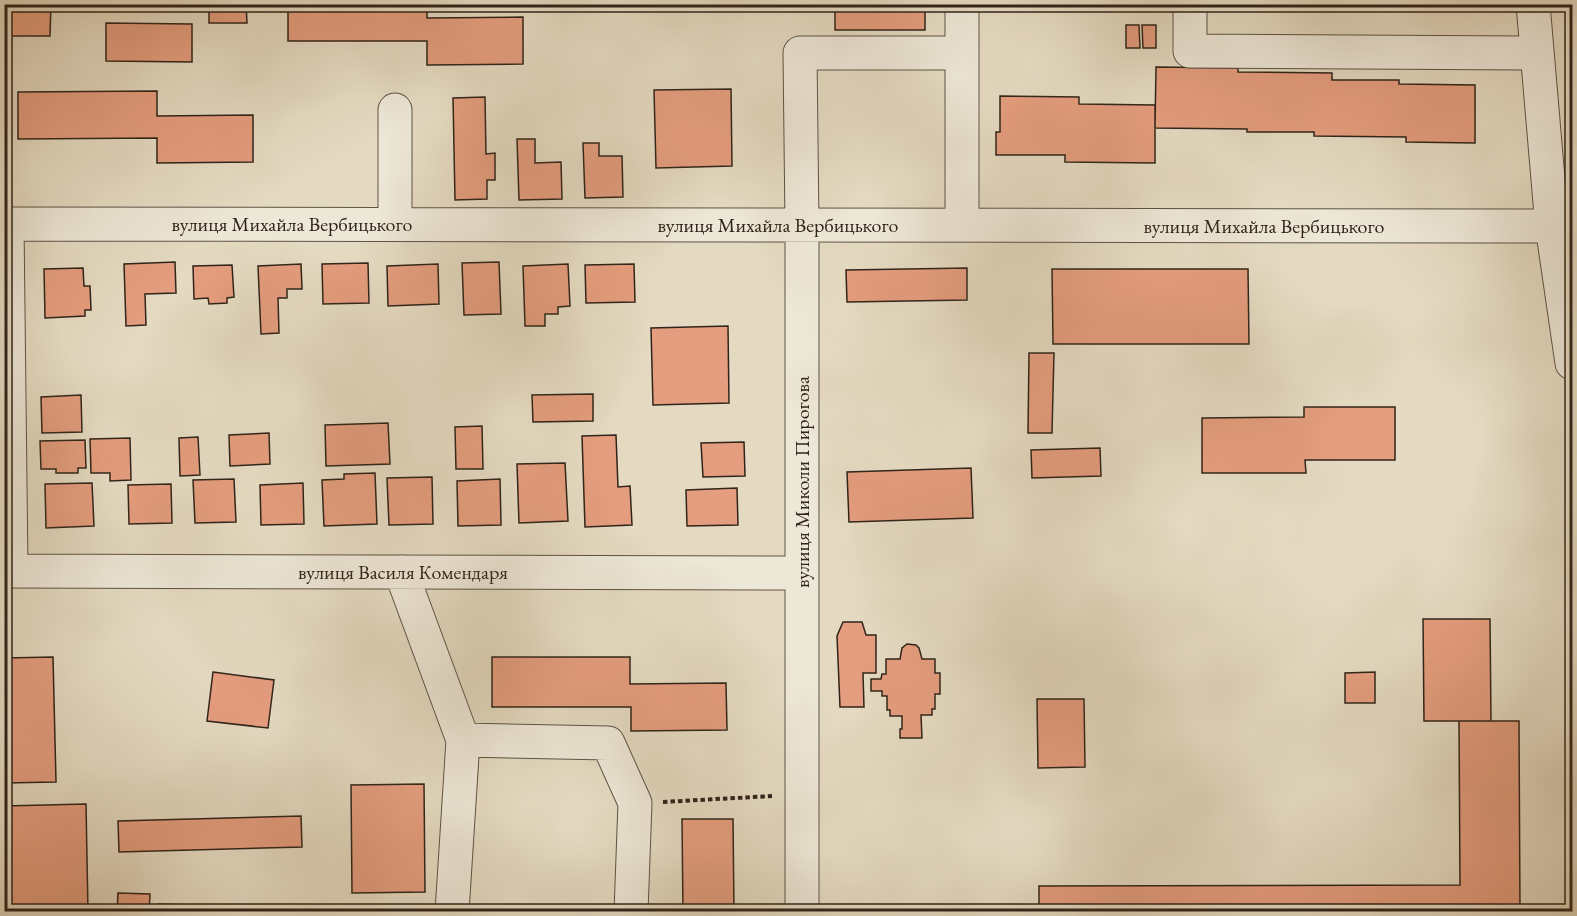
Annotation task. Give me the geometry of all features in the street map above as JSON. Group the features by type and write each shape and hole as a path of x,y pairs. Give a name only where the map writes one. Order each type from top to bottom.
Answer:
{"street":[{"path":"962,4 962,225"},
{"path":"1190,4 1190,51 1536,53"},
{"path":"1533,4 1552,226 1572,363"},
{"name":"вулиця Миколи Пирогова","path":"802,912 800,53 962,53"},
{"path":"395,110 395,224"},
{"path":"6,224 8,571"},
{"name":"вулиця Михайла Вербицького","path":"6,224 1552,226"},
{"name":"вулиця Василя Комендаря","path":"8,571 802,573"},
{"path":"401,572 463,740 452,912"},
{"path":"463,740 608,743 635,803 630,912"}],"path":[{"path":"635,803 802,795"}],"building":[{"path":"4,4 51,4 50,36 4,36"},
{"path":"209,4 246,4 247,23 209,23"},
{"path":"288,4 427,4 427,18 523,17 523,64 427,65 427,41 288,41"},
{"path":"835,4 925,4 925,30 835,30"},
{"path":"106,23 192,24 192,62 106,61"},
{"path":"1126,25 1139,25 1140,48 1126,48"},
{"path":"1142,25 1156,25 1156,48 1143,48"},
{"path":"1156,67 1238,68 1238,72 1332,73 1332,80 1399,80 1399,84 1475,85 1475,143 1406,142 1406,137 1314,136 1314,132 1155,128"},
{"path":"731,89 732,166 656,168 654,90"},
{"path":"157,91 157,116 253,115 253,162 157,163 157,138 18,139 18,92"},
{"path":"1000,96 1079,97 1079,104 1155,105 1155,163 1065,162 1065,155 996,155 996,132 1000,132"},
{"path":"485,97 486,154 495,153 495,180 487,180 487,199 455,200 453,98"},
{"path":"517,139 535,139 535,163 561,162 562,199 519,200"},
{"path":"583,143 599,143 599,156 622,156 623,197 585,198"},
{"path":"175,262 176,293 145,294 146,325 126,326 124,264"},
{"path":"499,262 501,314 464,315 462,263"},
{"path":"368,263 369,303 323,304 322,264"},
{"path":"301,264 302,289 287,289 287,298 278,298 279,333 261,334 258,266"},
{"path":"438,264 439,304 388,306 387,266"},
{"path":"568,264 570,306 558,307 558,314 545,314 545,326 525,326 523,266"},
{"path":"634,264 635,302 586,303 585,265"},
{"path":"232,265 234,297 227,298 227,303 209,304 208,298 194,299 193,266"},
{"path":"83,268 84,286 90,286 91,310 85,310 85,316 45,318 44,269"},
{"path":"967,268 967,300 847,302 846,270"},
{"path":"1052,269 1248,269 1249,344 1053,344"},
{"path":"728,326 729,403 653,405 651,328"},
{"path":"1029,353 1054,353 1052,433 1028,433"},
{"path":"593,394 593,421 533,422 532,395"},
{"path":"81,395 82,432 42,433 41,397"},
{"path":"1304,407 1395,407 1395,460 1305,460 1306,473 1202,473 1202,418 1304,417"},
{"path":"388,423 390,464 326,466 325,425"},
{"path":"482,426 483,469 456,469 455,427"},
{"path":"269,433 270,464 230,466 229,435"},
{"path":"616,435 618,487 630,486 632,525 585,527 582,436"},
{"path":"198,437 200,475 180,476 179,438"},
{"path":"130,438 131,480 110,481 110,473 91,473 90,439"},
{"path":"85,440 86,468 78,468 78,473 56,473 56,469 41,469 40,441"},
{"path":"744,442 745,476 703,477 701,443"},
{"path":"1100,448 1101,476 1032,478 1031,450"},
{"path":"565,463 568,521 519,523 517,464"},
{"path":"971,468 973,518 849,522 847,472"},
{"path":"375,473 377,524 324,526 322,480 344,479 344,474"},
{"path":"432,477 433,524 389,525 387,478"},
{"path":"234,479 236,522 195,523 193,480"},
{"path":"500,479 501,525 458,526 457,481"},
{"path":"92,483 94,526 46,528 45,484"},
{"path":"303,483 304,524 261,525 260,485"},
{"path":"171,484 172,523 129,524 128,485"},
{"path":"737,488 738,525 687,526 686,490"},
{"path":"1423,619 1490,619 1491,721 1424,721"},
{"path":"843,622 862,622 866,635 876,635 876,673 863,673 864,707 840,707 837,636"},
{"path":"907,644 916,645 919,648 922,659 935,659 935,673 940,673 940,694 935,694 935,709 932,709 932,715 921,715 922,738 900,738 902,716 890,716 890,710 887,710 887,696 882,696 882,691 871,691 871,679 881,679 882,674 886,674 886,659 900,659 902,648"},
{"path":"53,657 56,782 4,783 4,658"},
{"path":"492,657 630,657 630,684 726,683 727,730 631,731 631,707 492,707"},
{"path":"213,672 274,680 268,728 207,721"},
{"path":"1375,672 1375,703 1345,703 1345,673"},
{"path":"1037,699 1084,699 1085,767 1038,768"},
{"path":"1459,721 1519,721 1520,912 1039,912 1039,886 1460,885"},
{"path":"424,784 425,892 352,893 351,785"},
{"path":"86,804 88,912 4,912 4,806"},
{"path":"301,816 302,847 119,852 118,821"},
{"path":"682,819 733,819 734,912 683,912"},
{"path":"118,893 150,894 149,912 117,912"},
{"path":"159,904 186,905 186,912 159,912"}]}
